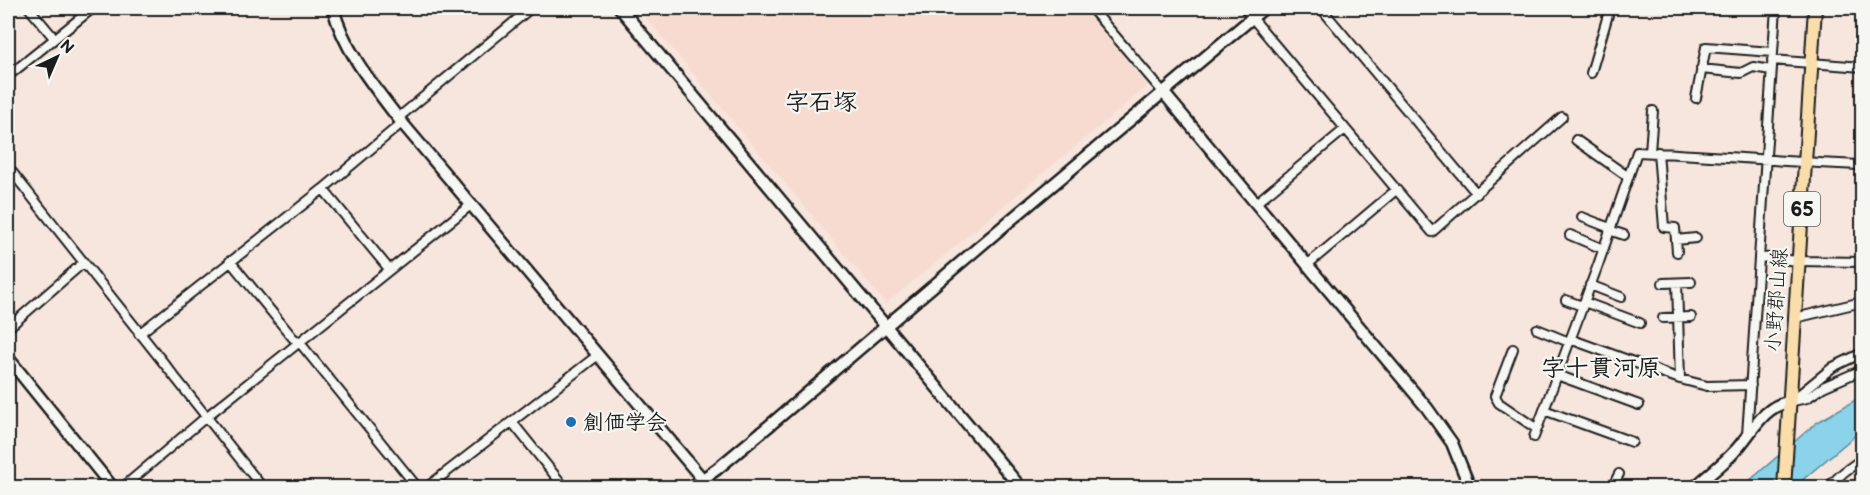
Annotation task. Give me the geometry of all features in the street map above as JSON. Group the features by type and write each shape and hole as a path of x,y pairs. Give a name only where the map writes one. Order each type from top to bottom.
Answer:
{"main road":[{"name":"小野郡山線","path":"1784,488 1815,8"}],"street":[{"path":"29,8 54,38"},
{"path":"8,76 93,8"},
{"path":"333,8 345,39 363,73 707,483"},
{"path":"139,334 323,189 531,8"},
{"path":"620,8 1021,488"},
{"path":"1091,8 1443,429 1452,443 1470,488"},
{"path":"1244,8 1432,232 1562,117"},
{"path":"690,488 707,483 885,326 1264,8"},
{"path":"1321,8 1477,194"},
{"path":"1591,73 1610,8"},
{"path":"1747,436 1776,8"},
{"path":"1696,98 1706,47 1812,63 1863,67"},
{"path":"1701,69 1741,73 1753,67 1771,70"},
{"path":"1653,111 1654,152 1664,227 1675,228 1677,252"},
{"path":"1256,203 1345,129"},
{"path":"1576,140 1627,176"},
{"path":"1514,349 1495,396 1499,403 1535,433 1637,152 1863,165"},
{"path":"8,167 263,488"},
{"path":"323,189 389,270"},
{"path":"1307,265 1396,190"},
{"path":"122,488 206,417 472,204"},
{"path":"1582,216 1624,236"},
{"path":"1570,235 1603,249"},
{"path":"1676,240 1696,238"},
{"path":"1760,257 1799,261 1863,262"},
{"path":"230,261 418,488"},
{"path":"8,328 83,263"},
{"path":"1663,283 1691,282"},
{"path":"1677,283 1680,379"},
{"path":"1590,285 1621,297"},
{"path":"1566,300 1640,323"},
{"path":"1795,318 1863,302"},
{"path":"1663,318 1691,317"},
{"path":"1537,329 1680,379 1707,386 1751,385"},
{"path":"1788,407 1833,368 1863,353"},
{"path":"426,488 598,355"},
{"path":"8,358 113,488"},
{"path":"1694,488 1734,452 1773,407 1788,407 1823,387 1863,370"},
{"path":"1557,375 1639,405"},
{"path":"1544,410 1632,442"},
{"path":"512,422 565,488"},
{"path":"1827,488 1863,459"},
{"path":"1612,488 1619,474"}],"shaded area":[{"path":"638,8 1084,8 1148,86 886,304"}],"water":[{"path":"1862,396 1862,433 1857,434 1794,487 1741,488 1816,423"}],"place":[{"name":"創価学会","path":"571,422"}],"district":[{"name":"字石塚","path":"821,102"},
{"name":"字十貫河原","path":"1601,368"}]}
